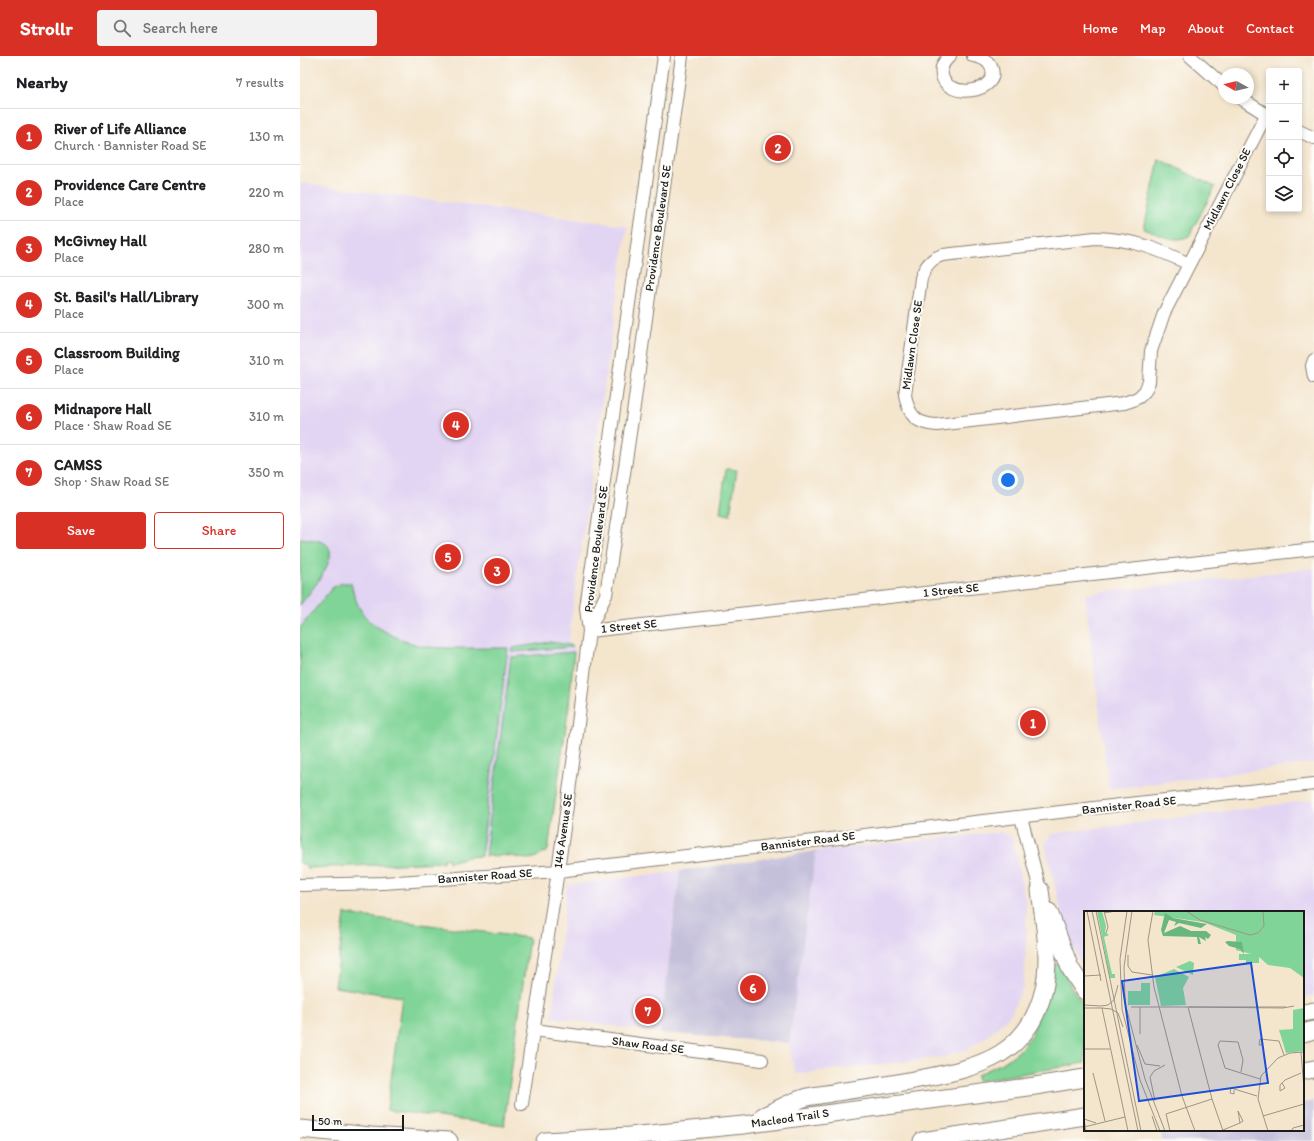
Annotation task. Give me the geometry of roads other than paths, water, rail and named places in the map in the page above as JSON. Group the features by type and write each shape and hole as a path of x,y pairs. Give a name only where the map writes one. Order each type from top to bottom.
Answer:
{"highway":[{"path":"1040,890 1070,968 1084,989"},
{"path":"744,1124 807,1097 951,1073 986,1062 1009,1048 1028,1028 1035,1015 1044,989 1046,976 1046,948 1040,890"},
{"path":"1304,1013 1314,1011"},
{"path":"1304,1033 1314,1030"},
{"path":"1304,1072 1314,1069"},
{"name":"Macleod Trail S","path":"545,1141 629,1136 744,1124 1035,1086 1084,1078"},
{"path":"923,1141 1084,1116"},
{"path":"300,1129 371,1136 449,1141"}],"street":[{"name":"Providence Boulevard SE","path":"589,631 586,608 587,600 664,56"},
{"name":"Providence Boulevard SE","path":"589,631 606,595 634,406 682,56"},
{"path":"950,56 944,62 941,71 942,77 947,86 952,89 960,90 983,87 990,82 992,77 993,73 990,64 986,60 973,56"},
{"path":"1190,56 1218,81"},
{"path":"1250,104 1266,114"},
{"name":"Midlawn Close SE","path":"1189,264 1144,245 1118,239 1095,238 936,257 928,264 921,278 904,395 907,407 917,420 926,424 937,425 1124,403 1139,397 1145,391 1149,382 1151,351 1164,313 1266,119"},
{"path":"1302,132 1314,138"},
{"path":"1314,360 1312,366 1314,377"},
{"name":"1 Street SE","path":"589,631 1314,549"},
{"name":"146 Avenue SE","path":"522,1104 558,871 589,631"},
{"name":"Bannister Road SE","path":"300,885 383,883 558,871 1314,784"},
{"path":"1022,817 1040,890"},
{"name":"Shaw Road SE","path":"534,1030 762,1060"}],"place":[{"name":"Providence Care Centre","path":"778,148"},
{"name":"St. Basil's Hall/Library","path":"456,425"},
{"name":"Classroom Building","path":"448,557"},
{"name":"McGivney Hall","path":"497,571"},
{"name":"River of Life Alliance","path":"1033,723"},
{"name":"Midnapore Hall","path":"753,988"},
{"name":"CAMSS","path":"648,1011"}]}
